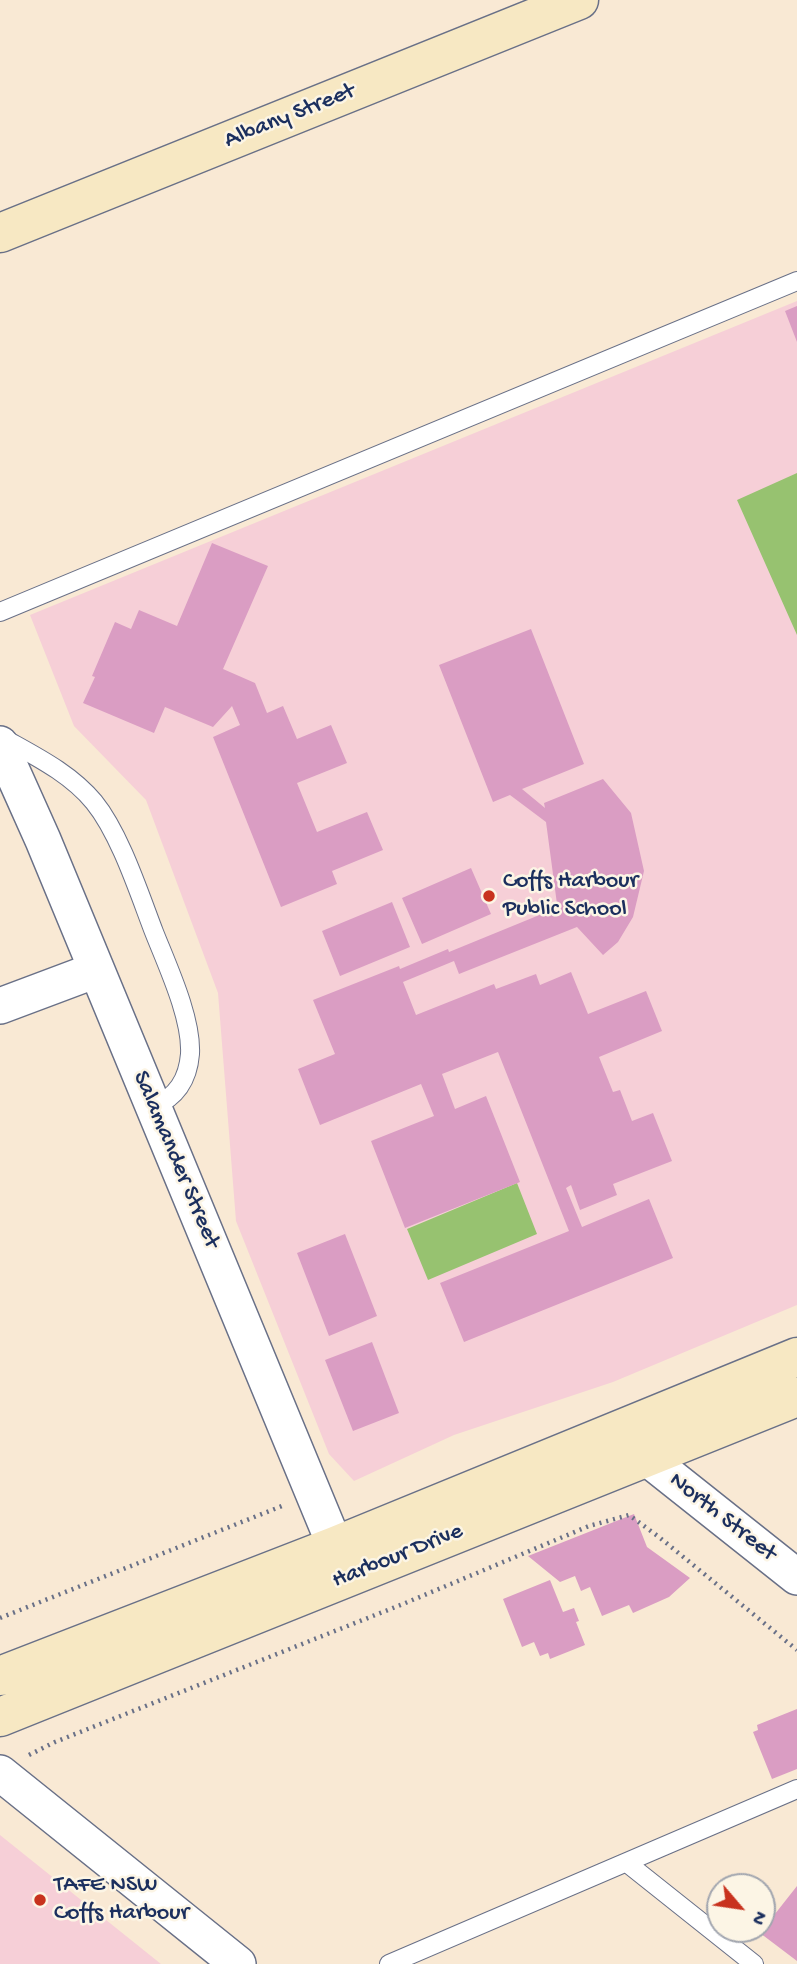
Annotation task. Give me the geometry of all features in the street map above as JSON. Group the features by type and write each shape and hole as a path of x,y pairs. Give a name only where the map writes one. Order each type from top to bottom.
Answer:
{"street":[{"name":"Albany Street","path":"0,233 579,0"},
{"name":"Salamander Street","path":"0,744 43,840 342,1561"},
{"path":"0,1006 96,970"},
{"name":"Harbour Drive","path":"0,1717 797,1357"},
{"name":"Harbour Drive","path":"0,1676 647,1458 797,1397"},
{"name":"North Street","path":"647,1458 797,1577"},
{"path":"11,1766 238,1964"}],"lane":[{"path":"0,612 797,281"},
{"path":"0,736 67,776 88,795 108,822 138,889 174,984 190,1038 188,1064 181,1085 172,1097 153,1107"},
{"path":"389,1964 797,1790"},
{"path":"627,1863 754,1964"}],"path":[{"path":"0,1618 314,1494"},
{"path":"11,1766 55,1742 403,1604 589,1526 629,1515 797,1650"}],"shaded area":[{"name":"Coffs Harbour Public School","path":"797,301 797,1305 613,1382 454,1435 354,1481 329,1454 236,1221 218,993 146,800 74,726 30,615"},
{"name":"TAFE NSW Coffs Harbour","path":"0,1835 161,1964 0,1964"}],"green space":[{"path":"797,473 797,635 737,500"},
{"path":"517,1183 537,1234 428,1280 407,1229"}],"building":[{"path":"797,306 797,342 785,311"},
{"path":"212,543 268,566 223,669 255,683 267,713 283,706 297,739 331,725 347,763 297,783 317,832 367,812 383,850 332,871 337,884 281,907 213,737 240,725 232,706 213,727 165,707 154,733 83,703 115,622 131,629 139,610 177,626"},
{"path":"531,629 584,764 522,789 545,808 544,803 603,779 631,813 644,871 633,917 618,942 603,955 577,927 459,974 454,961 403,982 416,1015 494,984 496,989 536,974 540,985 571,972 588,1014 646,991 662,1031 599,1057 613,1092 620,1090 632,1121 653,1113 672,1161 613,1184 617,1195 580,1210 571,1185 566,1188 582,1227 649,1199 673,1258 464,1342 440,1283 569,1231 498,1052 442,1074 455,1109 486,1096 520,1182 405,1228 371,1141 434,1116 421,1084 320,1125 298,1069 335,1054 313,1000 399,966 400,969 448,949 449,952 559,907 546,822 510,795 493,802 439,665"},
{"path":"471,868 491,914 422,944 402,898"},
{"path":"392,902 410,947 340,976 322,931"},
{"path":"345,1234 377,1316 329,1336 297,1253"},
{"path":"372,1342 399,1413 353,1431 325,1360"},
{"path":"634,1514 647,1547 690,1578 669,1597 633,1613 629,1605 602,1616 590,1587 581,1591 575,1576 560,1582 528,1556"},
{"path":"550,1580 563,1612 574,1608 585,1645 550,1659 548,1653 540,1656 534,1642 522,1647 503,1599"},
{"path":"797,1709 797,1769 772,1779 753,1732 758,1730 757,1725"},
{"path":"797,1886 797,1961 773,1943 776,1943 776,1913"}],"place":[{"name":"Coffs Harbour Public School","path":"489,896"},
{"name":"TAFE NSW Coffs Harbour","path":"40,1900"}]}
